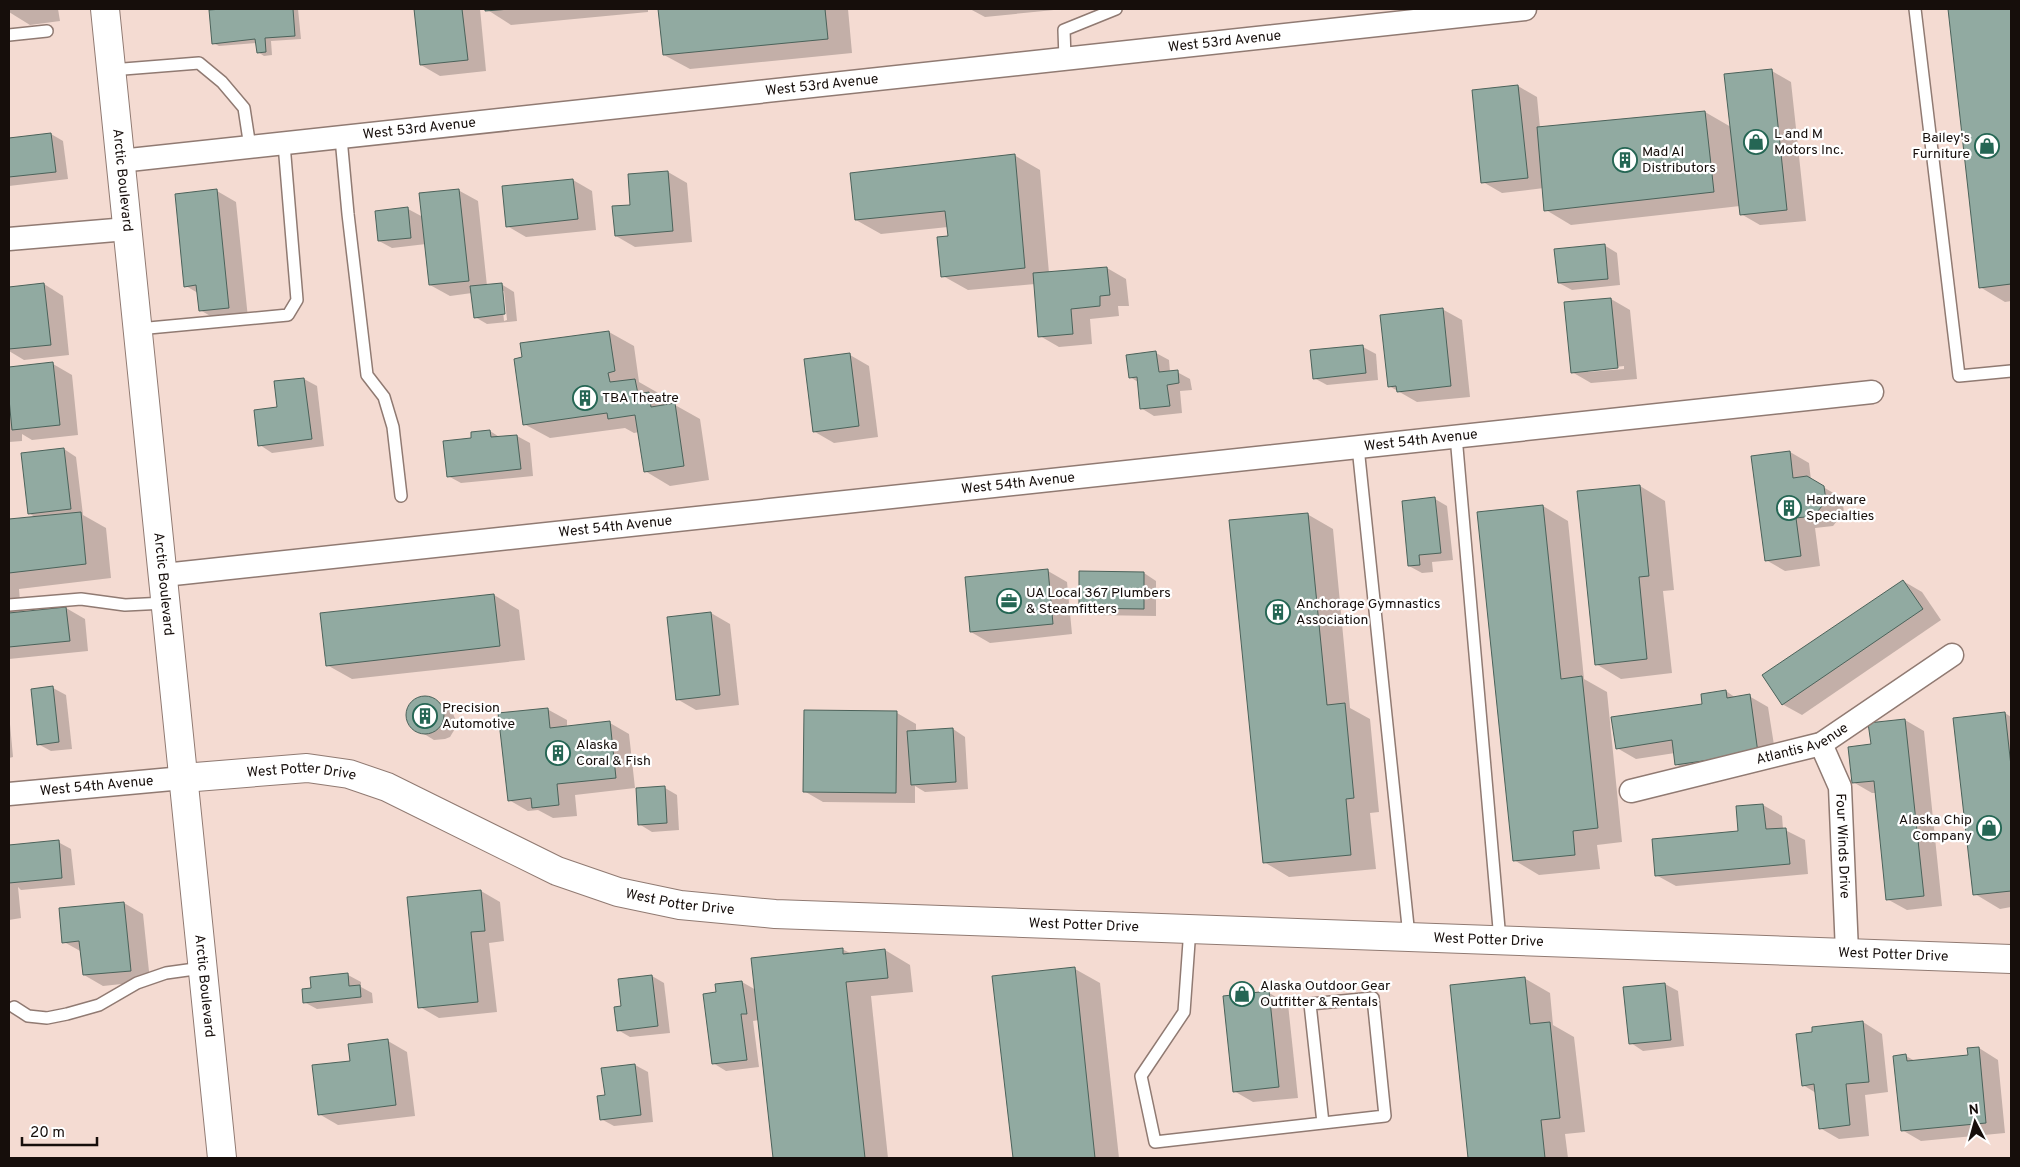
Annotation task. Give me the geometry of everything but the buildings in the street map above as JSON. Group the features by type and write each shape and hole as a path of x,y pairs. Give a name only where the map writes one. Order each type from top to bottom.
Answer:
{"main road":[{"name":"Arctic Boulevard","path":"105,9 222,1158"},
{"name":"West Potter Drive","path":"183,778 307,768 349,774 387,787 557,870 618,892 680,905 775,914 2011,959"}],"street":[{"name":"West 53rd Avenue","path":"120,161 1065,59 1444,13 1525,9"},
{"path":"9,239 127,229"},
{"name":"West 54th Avenue","path":"164,575 1872,392"},
{"name":"Atlantis Avenue","path":"1631,791 1821,744 1952,655"},
{"name":"Four Winds Drive","path":"1821,744 1840,787 1847,952"},
{"name":"West 54th Avenue","path":"9,794 183,778"}],"lane":[{"path":"1065,59 1064,30 1116,9"},
{"path":"1915,9 1959,376 2011,371"},
{"path":"9,34 47,31"},
{"path":"111,70 199,63 222,82 244,108 250,147"},
{"path":"342,138 348,214 367,376 384,397 391,419 401,496"},
{"path":"138,329 288,315 297,300 284,144"},
{"path":"1456,436 1500,940"},
{"path":"1358,447 1409,936"},
{"path":"9,605 81,599 124,605 165,603"},
{"path":"1190,928 1184,1012 1141,1076 1155,1142 1385,1116 1373,998 1310,1004 1323,1123"},
{"path":"14,1007 28,1016 47,1018 67,1014 99,1005 137,983 166,973 202,968"}],"place":[{"name":"L and M Motors Inc.","path":"1756,142"},
{"name":"Bailey's Furniture","path":"1987,146"},
{"name":"Mad Al Distributors","path":"1625,160"},
{"name":"TBA Theatre","path":"585,398"},
{"name":"Hardware Specialties","path":"1789,508"},
{"name":"UA Local 367 Plumbers & Steamfitters","path":"1009,601"},
{"name":"Anchorage Gymnastics Association","path":"1278,612"},
{"name":"Precision Automotive","path":"425,716"},
{"name":"Alaska Coral & Fish","path":"558,753"},
{"name":"Alaska Chip Company","path":"1989,828"},
{"name":"Alaska Outdoor Gear Outfitter & Rentals","path":"1242,994"}]}
